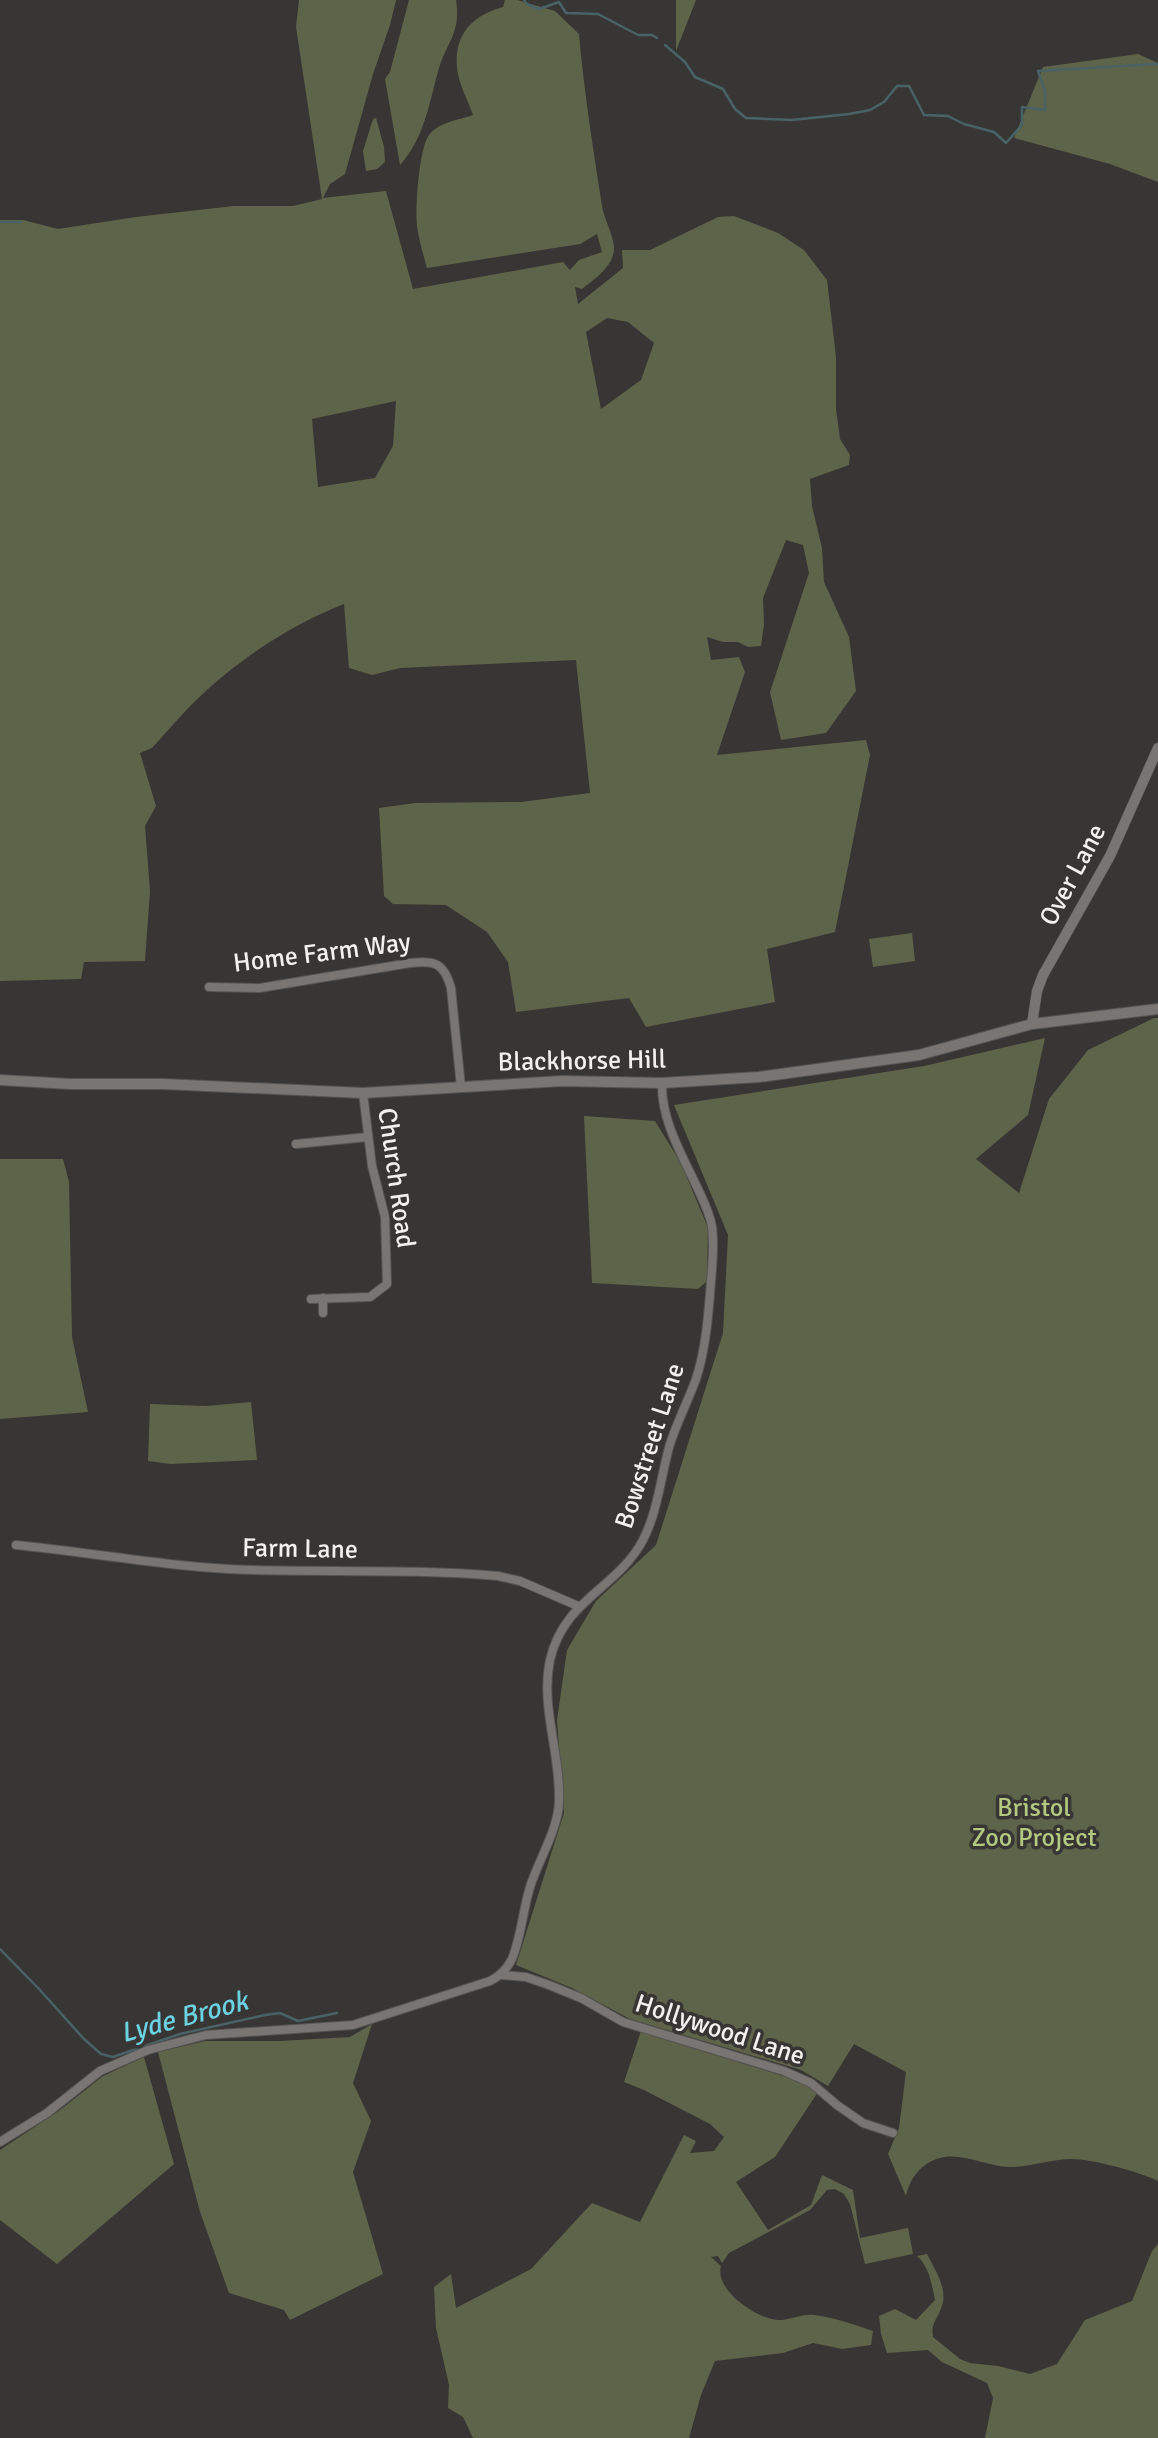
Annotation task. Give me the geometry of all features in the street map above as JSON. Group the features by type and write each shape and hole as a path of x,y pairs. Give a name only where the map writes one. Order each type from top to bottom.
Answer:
{"main road":[{"name":"Blackhorse Hill","path":"0,1080 363,1093 562,1081 662,1083 759,1077 919,1055 1032,1024 1158,1009"}],"street":[{"name":"Over Lane","path":"1032,1024 1037,991 1043,975 1110,856 1158,748"},
{"name":"Home Farm Way","path":"209,987 260,988 425,961 436,964 447,973 451,988 461,1087"},
{"name":"Bowstreet Lane","path":"512,1959 531,1885 559,1804 557,1767 547,1706 547,1683 555,1641 578,1606 629,1559 643,1540 671,1441 697,1378 701,1357 712,1268 712,1225 706,1205 675,1142 662,1102 662,1083"},
{"name":"Church Road","path":"311,1299 370,1297 387,1284 385,1217 368,1137 363,1093"},
{"path":"296,1144 368,1137"},
{"path":"323,1298 323,1313"},
{"name":"Farm Lane","path":"16,1545 78,1551 114,1559 215,1568 498,1576 520,1581 578,1606"},
{"path":"0,2142 47,2113 100,2071 148,2050 206,2035 353,2025 490,1981 501,1975 512,1959 526,1977"},
{"name":"Hollywood Lane","path":"501,1975 526,1977 581,1998 623,2022 784,2071 811,2083 863,2123 893,2133"}],"green space":[{"path":"299,0 396,0 345,174 330,184 323,198 386,191 413,289 563,262 570,270 579,260 602,252 597,234 580,244 427,268 417,226 418,179 423,152 429,135 438,127 473,115 458,73 459,45 462,36 474,21 503,7 505,0 517,0 555,11 579,34 602,206 614,247 611,260 603,271 582,289 575,287 578,304 623,268 622,250 650,250 718,217 734,216 778,233 804,250 827,280 836,357 836,409 840,439 850,455 849,465 810,479 812,506 822,548 824,582 849,637 856,691 826,733 781,740 770,692 809,573 803,545 786,540 763,598 761,646 748,647 738,642 723,642 707,637 711,660 739,657 745,672 717,755 866,740 870,755 835,932 767,949 775,1002 646,1027 629,998 516,1012 508,962 487,932 446,905 393,904 384,896 379,808 415,803 521,802 590,793 576,660 400,668 372,675 349,668 344,604 293,628 245,659 182,714 152,748 140,753 156,806 145,826 150,891 145,961 84,962 81,979 0,981 0,220 23,220 58,229 234,206 293,206 322,199 296,27","holes":["607,318 628,322 654,343 641,380 601,409 586,332","396,401 393,446 375,478 318,487 312,419"]},
{"path":"409,0 456,0 457,20 439,68 421,131 400,165 385,79 390,72"},
{"path":"676,0 696,0 676,51"},
{"path":"1138,54 1158,63 1158,182 1110,164 1014,138 1043,67"},
{"path":"376,118 385,162 377,169 366,171 363,151 373,119"},
{"path":"912,933 915,961 873,967 869,939"},
{"name":"Bristol Zoo Project","path":"1158,1018 1158,2181 1115,2166 1078,2159 1010,2167 949,2157 933,2160 922,2167 910,2183 906,2196 888,2154 899,2128 906,2072 854,2044 828,2086 801,2070 630,2019 572,1988 516,1965 564,1813 557,1720 567,1650 596,1601 656,1545 723,1333 728,1235 674,1105 924,1066 1045,1038 1028,1115 976,1159 1019,1193 1049,1099 1088,1050"},
{"path":"584,1116 655,1121 681,1163 708,1228 707,1281 698,1289 592,1283"},
{"path":"0,1159 63,1159 69,1182 72,1337 88,1412 0,1419"},
{"path":"251,1402 257,1460 171,1464 148,1461 150,1404 206,1406"},
{"path":"372,2024 353,2083 371,2121 353,2172 383,2274 290,2320 284,2310 229,2293 200,2212 158,2052 205,2041 350,2037"},
{"path":"641,2031 796,2080 818,2092 775,2157 736,2182 768,2230 811,2205 822,2175 853,2190 860,2238 908,2228 913,2254 865,2264 850,2204 844,2194 835,2189 827,2190 810,2210 729,2253 722,2263 718,2256 711,2257 721,2266 724,2284 730,2293 759,2315 778,2320 810,2315 837,2320 873,2331 871,2345 842,2349 813,2343 783,2353 715,2361 701,2395 689,2438 473,2438 463,2417 448,2408 449,2385 436,2328 434,2287 451,2274 456,2308 531,2269 592,2203 640,2222 684,2135 696,2141 690,2153 714,2151 724,2137 710,2124 624,2082"},
{"path":"144,2057 174,2164 57,2264 0,2220 0,2150 60,2110 103,2076"},
{"path":"1158,2244 1158,2438 985,2438 993,2398 987,2383 942,2362 928,2350 887,2353 879,2316 895,2309 916,2320 935,2300 927,2270 917,2256 927,2254 943,2289 943,2304 933,2326 933,2337 960,2359 970,2363 1030,2374 1057,2364 1085,2320 1132,2301 1152,2251"}],"waterway":[{"path":"524,0 539,9 559,2 566,13 598,14 638,35 652,35 657,38"},
{"path":"665,45 685,62 695,77 723,89 735,109 746,118 792,120 870,110 884,102 897,86 909,86 924,115 948,116 964,124 994,132 1006,143 1022,125 1022,107 1045,110 1045,91 1038,71 1158,64"},
{"path":"0,222 21,222"},
{"name":"Lyde Brook","path":"0,1949 84,2039 101,2054 113,2057 180,2034 265,2015 280,2013 298,2021 337,2013"}]}
